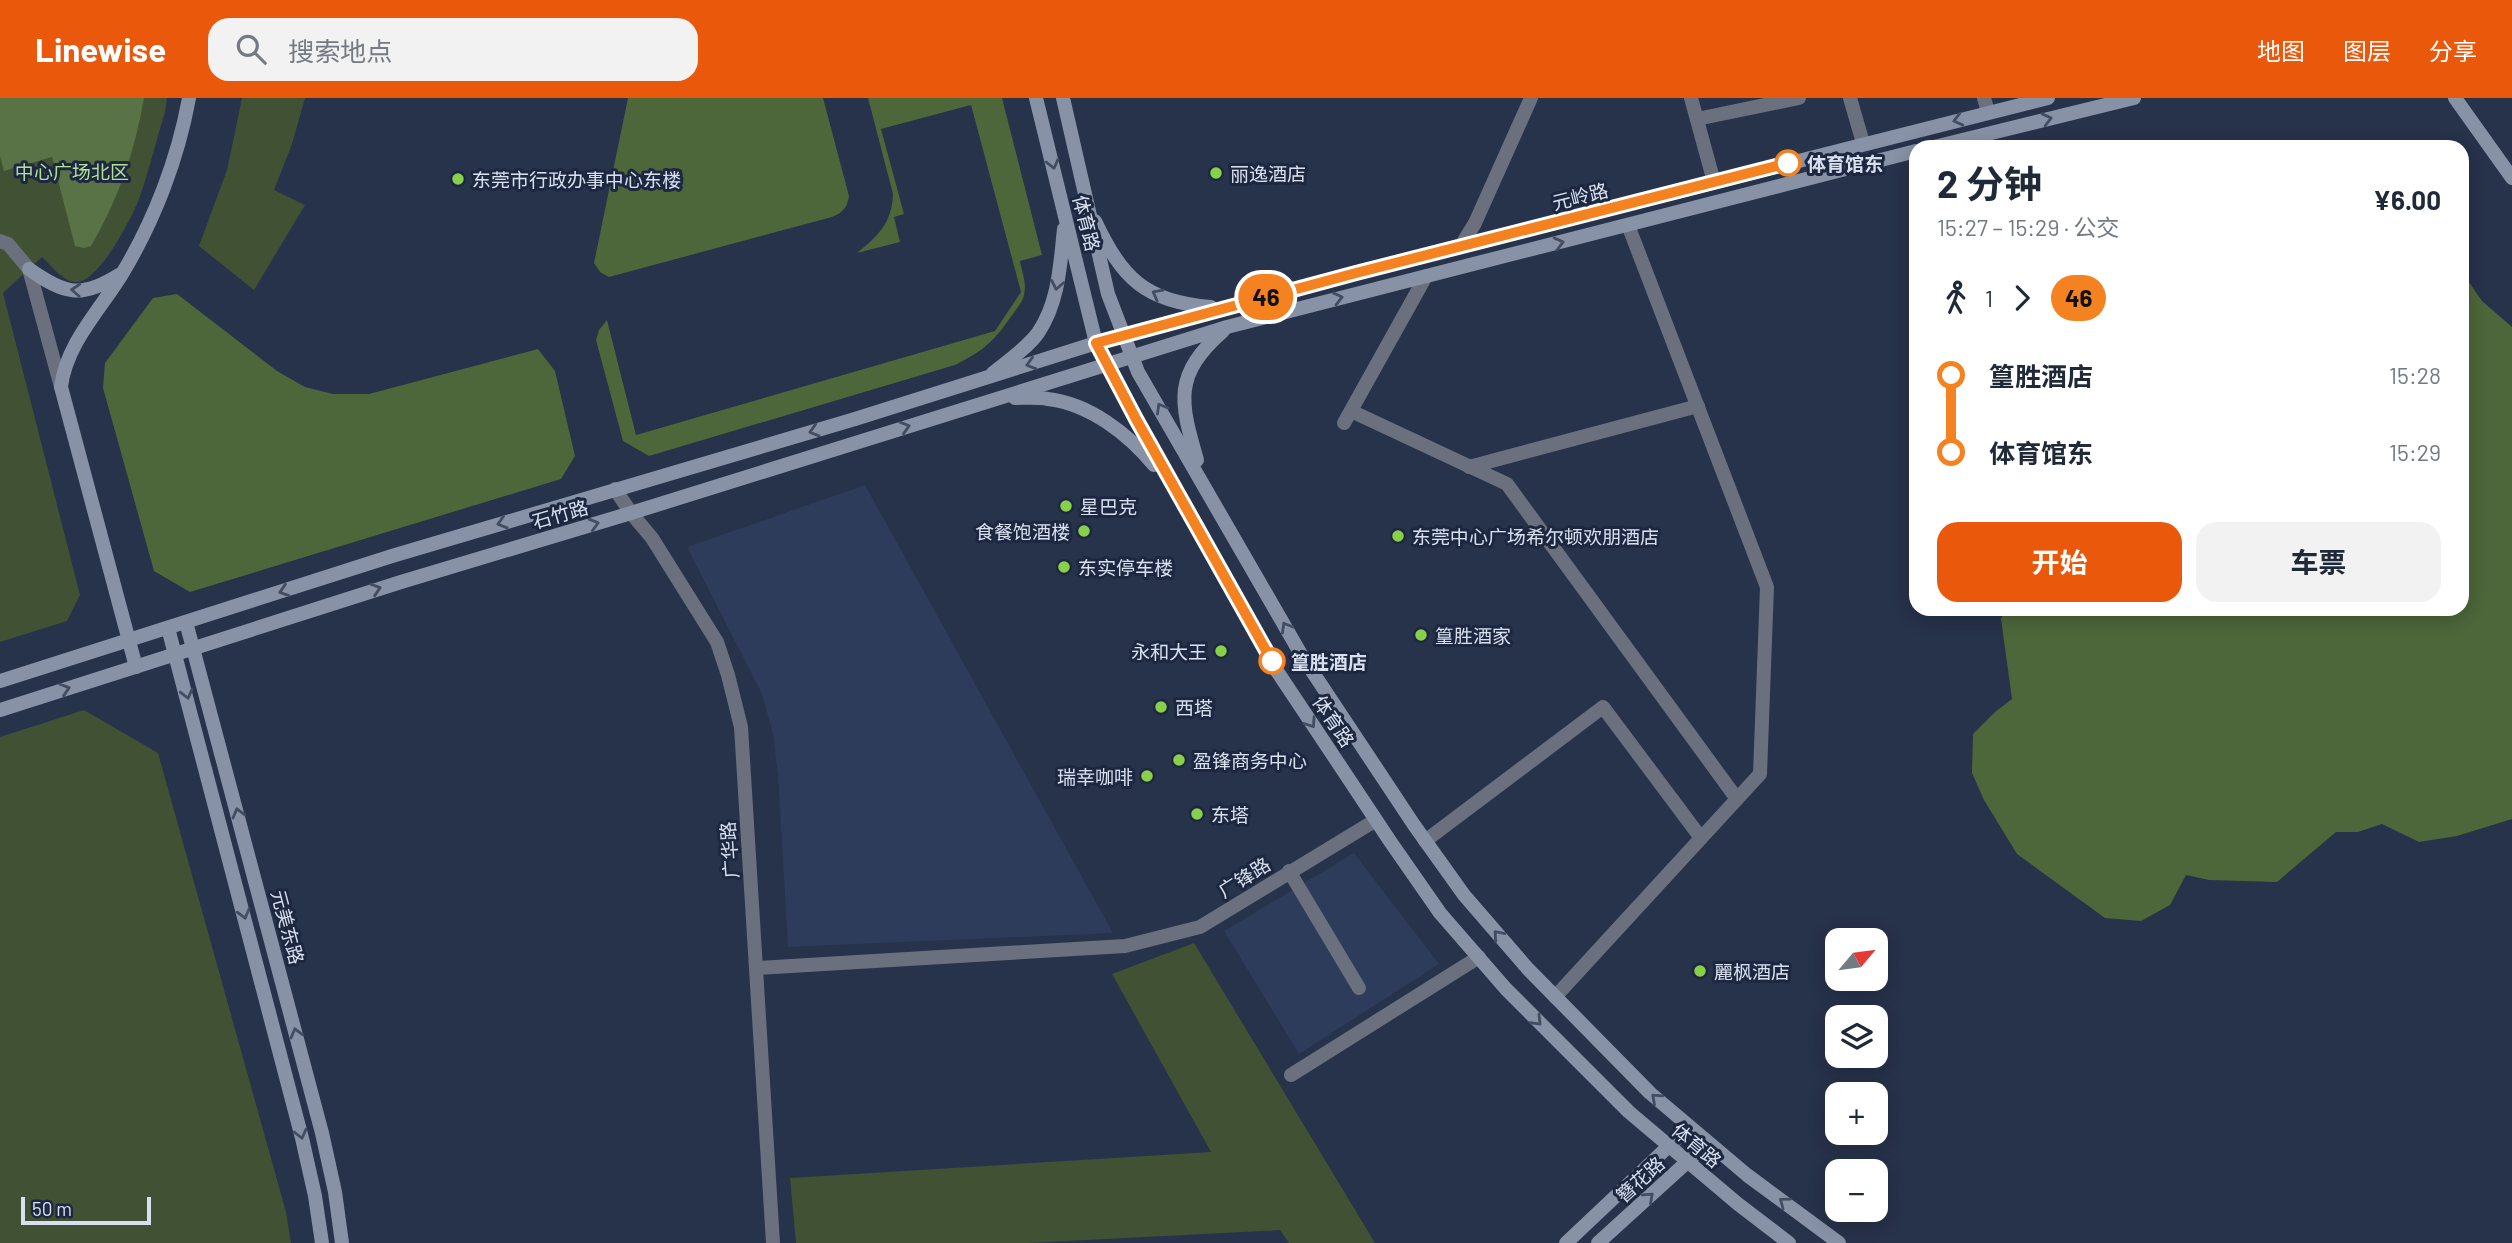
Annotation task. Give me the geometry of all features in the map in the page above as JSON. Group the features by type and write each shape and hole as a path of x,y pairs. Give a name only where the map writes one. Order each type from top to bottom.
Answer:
{"street":[{"path":"61,387 63,371 70,353 123,272 166,183 189,98"},
{"name":"体育路","path":"1037,98 1096,343 1277,671 1440,913 1479,957 1568,1053 1669,1147 1789,1243"},
{"name":"体育路","path":"1063,98 1108,294 1131,355 1302,656 1425,841 1464,895 1555,997 1650,1093 1708,1143 1839,1243"},
{"path":"1461,246 1475,223 1531,98"},
{"path":"1691,98 1714,182"},
{"path":"1697,119 1799,98"},
{"path":"1850,98 1863,143"},
{"name":"元岭路","path":"1122,335 1863,143 1986,105 2048,98"},
{"path":"1963,140 2134,98"},
{"path":"2455,98 2512,178"},
{"name":"元岭路","path":"1131,355 1227,327 1909,153"},
{"path":"1090,211 1111,254 1136,282 1161,298 1184,305 1223,308"},
{"path":"989,377 1037,335 1051,309 1058,279 1065,217"},
{"path":"1555,997 1760,774 1767,587 1628,225"},
{"path":"0,241 8,244 29,269 51,284 68,291 80,292 103,285 123,272"},
{"path":"29,269 136,667"},
{"path":"1426,276 1347,417 1507,484 1737,799"},
{"path":"1203,482 1187,425 1183,390 1192,365 1206,346 1227,327"},
{"name":"石竹路","path":"0,681 392,556 1122,335"},
{"name":"石竹路","path":"0,710 1131,355"},
{"path":"999,398 1049,399 1080,408 1111,424 1144,453 1178,495"},
{"path":"1469,467 1698,406"},
{"name":"广华路","path":"615,489 652,538 717,642 741,727 773,1243"},
{"name":"元美东路","path":"187,622 322,1133 335,1192 342,1243"},
{"name":"元美东路","path":"168,628 302,1138 322,1243"},
{"path":"1425,841 1603,707 1700,838"},
{"name":"广锋路","path":"756,968 1125,946 1200,927 1376,820"},
{"path":"1289,871 1359,988"},
{"path":"1291,1075 1479,957"},
{"name":"簪花路","path":"1566,1243 1689,1127"},
{"name":"簪花路","path":"1598,1243 1708,1143"}],"shaded area":[{"path":"0,98 144,98 124,175 91,246 75,246 52,157 4,171 0,156"},
{"path":"628,98 823,98 849,196 846,206 832,217 609,277 600,272 594,263"},
{"path":"868,98 1002,98 1042,255 1020,261 1025,290 1018,307 988,344 955,365 649,456 623,441 596,340 599,330 607,320 636,435 995,331 1021,292 971,105 881,129 904,214 894,217 900,242 857,253 887,221 893,194"},
{"path":"2469,282 2482,301 2512,327 2512,819 2457,836 2419,842 2382,824 2358,832 2336,832 2277,882 2209,880 2186,875 2170,905 2141,921 2105,918 2017,854 1984,800 1972,773 1973,734 2012,699 2002,616 2469,616"},
{"path":"177,294 277,371 305,387 333,394 369,394 538,349 555,371 575,456 561,479 190,592 154,571 103,388 105,363 153,298"},
{"path":"865,485 1113,933 788,947 773,734 762,694 687,547"},
{"path":"1354,853 1439,964 1299,1054 1224,931"}],"green space":[{"name":"中心广场北区","path":"0,98 167,98 139,199 122,234 104,261 85,280 76,282 62,276 42,257 3,293 80,595 67,621 0,642"},
{"path":"242,98 305,98 292,144 274,190 305,205 254,290 199,246 227,170"},
{"path":"84,710 158,753 286,1212 291,1243 0,1243 0,737"},
{"path":"1194,943 1375,1243 1289,1243 1280,1230 1028,1243 796,1243 790,1178 1211,1152 1112,974"}],"bus line":[{"name":"46","path":"1272,661 1096,343 1356,273 1788,163"}],"place":[{"name":"体育馆东","path":"1788,163"},
{"name":"丽逸酒店","path":"1216,173"},
{"name":"东莞市行政办事中心东楼","path":"458,179"},
{"name":"星巴克","path":"1066,506"},
{"name":"食餐饱酒楼","path":"1084,531"},
{"name":"东莞中心广场希尔顿欢朋酒店","path":"1398,536"},
{"name":"东实停车楼","path":"1064,567"},
{"name":"篁胜酒家","path":"1421,635"},
{"name":"永和大王","path":"1221,651"},
{"name":"篁胜酒店","path":"1272,661"},
{"name":"西塔","path":"1161,707"},
{"name":"盈锋商务中心","path":"1179,760"},
{"name":"瑞幸咖啡","path":"1147,776"},
{"name":"东塔","path":"1197,814"},
{"name":"麗枫酒店","path":"1700,971"}]}
